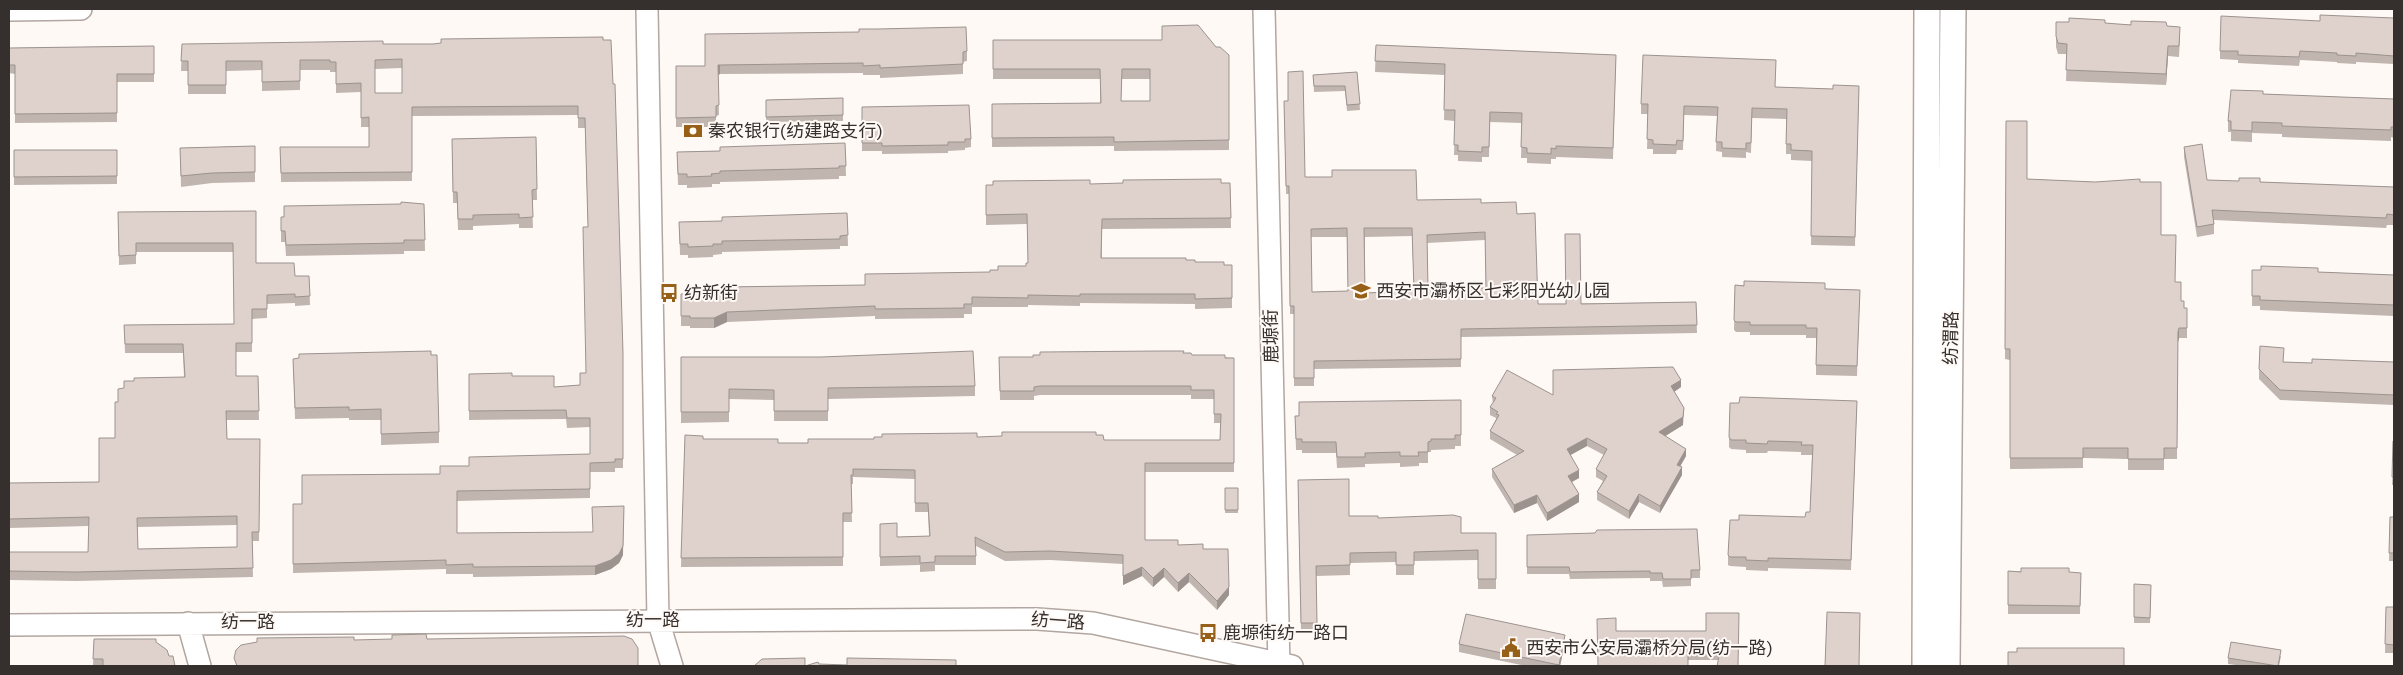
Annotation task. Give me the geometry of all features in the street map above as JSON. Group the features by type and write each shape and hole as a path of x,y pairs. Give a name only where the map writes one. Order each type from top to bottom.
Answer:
{"main road":[{"name":"纺渭路","path":"1925,666 1927,9"},
{"name":"纺渭路","path":"1947,666 1953,9"}],"street":[{"path":"9,10 81,9"},
{"path":"647,9 658,620 672,666"},
{"name":"鹿塬街","path":"1264,9 1282,666"},
{"name":"纺一路","path":"9,625 188,622 1066,620 1093,624 1282,666"},
{"path":"188,622 200,666"}],"building":[{"path":"2320,15 2394,18 2394,56 2356,53 2356,56 2337,55 2337,53 2300,51 2299,57 2238,55 2238,51 2220,51 2221,16 2320,21"},
{"path":"2069,18 2105,20 2105,23 2131,25 2131,21 2166,22 2167,26 2180,27 2179,46 2168,46 2166,74 2066,70 2067,44 2058,43 2056,22 2069,22"},
{"path":"1198,25 1216,47 1220,47 1229,55 1229,140 1114,142 1114,137 992,138 992,104 1101,103 1100,69 993,69 993,40 1162,40 1162,26","holes":["1122,69 1150,69 1150,101 1121,101"]},
{"path":"966,27 967,51 963,52 963,64 880,68 880,65 863,66 863,63 718,65 719,105 716,106 716,117 676,118 676,66 705,66 705,34 859,32 859,29"},
{"path":"603,37 603,40 611,40 613,84 615,84 623,353 623,459 615,459 615,462 590,463 590,489 457,491 457,533 593,532 592,507 624,506 623,546 619,554 611,560 595,566 473,567 473,564 446,565 446,560 293,564 293,504 302,504 302,475 440,474 440,466 469,466 469,457 590,454 590,418 567,418 566,410 469,411 469,374 512,373 512,376 554,376 554,387 580,385 580,373 586,373 583,227 588,227 585,118 578,118 578,106 412,107 412,172 281,173 280,147 369,147 369,117 361,118 361,83 336,84 336,62 330,62 330,60 300,60 300,81 262,82 262,61 226,61 226,85 188,85 188,61 181,61 182,44 383,41 383,44 433,44 441,43 441,39","holes":["402,59 402,93 375,93 375,60"]},
{"path":"1376,45 1616,55 1613,148 1556,146 1556,149 1551,148 1551,154 1527,153 1527,148 1521,147 1522,113 1490,112 1489,147 1482,147 1482,152 1458,151 1458,145 1454,145 1455,110 1444,110 1445,64 1375,61"},
{"path":"154,46 154,74 117,74 117,113 15,114 15,65 9,65 9,48"},
{"path":"1643,55 1776,60 1775,87 1833,89 1833,85 1859,86 1855,237 1811,236 1812,151 1791,150 1791,144 1786,144 1787,109 1752,108 1751,143 1746,143 1746,149 1722,148 1722,142 1716,142 1718,107 1684,106 1683,141 1677,140 1676,145 1653,144 1653,140 1647,139 1648,104 1641,104"},
{"path":"1303,71 1305,177 1332,177 1332,170 1416,170 1417,200 1481,199 1481,203 1516,202 1517,214 1535,213 1538,304 1566,304 1565,234 1580,234 1581,304 1696,302 1697,325 1461,329 1461,359 1314,361 1314,378 1294,378 1294,306 1290,306 1289,186 1286,186 1284,101 1288,101 1288,72","holes":["1347,228 1348,291 1312,292 1311,229","1364,228 1412,228 1414,291 1365,293","1485,232 1486,288 1428,289 1427,235"]},
{"path":"1357,72 1360,104 1347,105 1345,86 1314,86 1313,75"},
{"path":"2231,90 2263,91 2263,94 2394,99 2394,127 2391,127 2391,130 2282,126 2282,123 2252,122 2252,131 2231,130 2231,121 2228,121"},
{"path":"843,98 843,115 766,117 766,100"},
{"path":"969,105 971,139 965,139 965,142 948,142 948,145 882,146 882,143 862,143 862,107"},
{"path":"2006,121 2027,121 2027,179 2095,182 2140,179 2140,182 2161,182 2161,235 2176,235 2175,282 2181,282 2181,301 2184,301 2184,308 2187,308 2187,328 2179,328 2178,332 2177,448 2164,448 2164,459 2128,459 2128,448 2083,448 2083,458 2010,458 2010,349 2005,349"},
{"path":"536,137 537,189 532,190 533,217 519,218 519,214 473,215 473,219 458,219 457,192 453,192 452,139"},
{"path":"845,143 846,166 839,166 839,168 720,171 720,173 711,174 712,176 687,177 687,174 678,174 677,152 720,151 720,147"},
{"path":"2202,144 2207,180 2239,181 2239,178 2260,178 2260,182 2394,187 2394,215 2387,214 2386,218 2212,210 2214,224 2197,227 2184,147"},
{"path":"255,146 255,172 181,176 180,148"},
{"path":"14,150 117,150 117,176 14,177"},
{"path":"1221,179 1221,183 1230,183 1231,218 1102,219 1101,258 1186,258 1186,260 1195,260 1195,262 1224,262 1224,265 1232,265 1232,298 1195,299 1195,294 1028,295 1028,298 972,297 972,304 964,304 964,308 875,309 875,306 727,312 714,318 681,316 681,294 724,292 724,287 865,285 865,274 990,272 990,270 998,270 998,266 1026,266 1026,263 1028,263 1027,214 986,215 986,185 993,185 993,181 1090,180 1090,184 1123,183 1123,180"},
{"path":"401,202 424,204 425,240 404,240 404,243 286,245 285,231 281,231 281,217 284,217 284,206 401,204"},
{"path":"256,211 256,263 294,263 295,276 309,276 310,296 295,297 295,294 267,295 267,309 252,309 252,343 236,343 236,376 258,376 259,411 226,411 227,439 260,439 259,532 252,532 253,568 76,572 9,571 9,552 88,552 89,517 9,519 9,483 99,482 99,438 115,438 115,402 118,402 118,389 124,388 124,381 134,381 134,378 185,377 183,344 125,344 124,325 234,324 233,243 136,243 136,255 119,256 118,212","holes":["237,516 237,547 138,549 137,518"]},
{"path":"847,213 848,235 840,236 840,239 722,241 722,244 713,244 713,246 688,247 688,244 680,244 679,222 722,221 722,217"},
{"path":"2261,266 2318,268 2318,272 2394,275 2394,305 2260,300 2260,296 2252,296 2252,270 2261,270"},
{"path":"1744,281 1825,283 1825,289 1860,290 1857,366 1816,365 1817,328 1806,328 1806,325 1750,325 1750,322 1736,322 1734,320 1735,285 1744,286"},
{"path":"2260,346 2284,348 2283,362 2312,363 2312,359 2394,362 2394,395 2280,390 2259,369"},
{"path":"431,351 431,355 437,355 439,432 381,434 381,409 349,410 349,407 295,408 293,359 299,358 299,354"},
{"path":"973,351 975,386 828,388 828,411 774,411 774,390 729,389 729,412 681,412 681,357 821,357"},
{"path":"1184,351 1183,353 1191,353 1192,355 1225,355 1225,358 1234,358 1234,463 1145,463 1145,540 1178,540 1178,545 1203,544 1203,549 1228,549 1229,587 1217,601 1189,573 1178,583 1164,568 1153,578 1142,567 1123,576 1123,555 1050,551 1005,552 975,537 976,556 935,556 935,562 920,563 920,556 880,557 880,524 897,523 897,537 930,536 928,503 915,503 915,470 853,469 853,475 851,475 852,513 843,513 843,557 681,558 685,435 703,436 703,439 778,439 778,443 808,443 808,439 874,439 874,437 882,437 882,434 977,433 977,437 1002,436 1002,432 1096,432 1096,435 1103,435 1104,440 1220,440 1221,414 1214,414 1214,390 1191,390 1191,386 1040,386 1034,387 1034,391 1000,391 999,357 1033,357 1033,355 1040,355 1040,352"},
{"path":"1673,367 1681,380 1671,386 1684,408 1683,417 1659,432 1686,449 1677,465 1682,467 1660,506 1639,494 1629,511 1597,492 1607,476 1596,469 1607,449 1587,438 1567,449 1579,470 1568,476 1579,494 1547,513 1537,495 1514,505 1492,469 1524,451 1490,431 1499,415 1496,414 1498,412 1490,407 1496,398 1492,396 1507,370 1553,395 1553,370"},
{"path":"1740,397 1857,401 1851,560 1768,558 1768,561 1746,560 1746,557 1730,557 1728,555 1730,520 1739,520 1739,515 1805,517 1806,512 1810,512 1813,445 1801,445 1802,442 1768,441 1767,444 1746,443 1746,440 1731,440 1729,437 1730,403 1739,403"},
{"path":"1461,400 1461,435 1455,435 1455,439 1431,439 1428,442 1428,452 1418,452 1419,456 1400,456 1400,452 1365,453 1365,457 1337,457 1336,442 1302,442 1302,439 1296,439 1295,416 1299,416 1299,402"},
{"path":"2393,441 2394,477 2392,477"},
{"path":"1349,479 1349,516 1378,516 1378,518 1453,515 1461,517 1461,533 1496,533 1496,579 1478,579 1478,550 1414,552 1414,565 1396,565 1396,552 1350,553 1350,565 1316,566 1317,623 1301,623 1298,480"},
{"path":"1225,488 1238,488 1238,510 1225,510"},
{"path":"2390,517 2394,517 2394,553 2389,553"},
{"path":"1697,529 1700,570 1691,570 1691,579 1663,579 1662,573 1650,573 1650,571 1570,572 1569,567 1527,567 1527,535 1595,533 1597,530"},
{"path":"2021,568 2069,568 2069,572 2081,573 2080,606 2008,605 2008,571 2021,572"},
{"path":"2134,584 2151,585 2150,618 2134,617"},
{"path":"2386,607 2394,607 2394,645 2385,644"},
{"path":"1827,612 1860,613 1859,666 1825,666"},
{"path":"1706,613 1739,613 1738,666 1717,666 1720,652 1688,651 1688,666 1598,666 1597,619 1616,618 1616,631 1706,631"},
{"path":"1466,614 1565,635 1559,665 1459,644"},
{"path":"426,634 427,639 624,636 632,639 638,648 638,666 237,666 234,658 236,650 241,645 257,642 257,638 354,637 354,640 392,639 392,635"},
{"path":"94,639 156,639 156,642 167,650 169,656 173,656 175,666 103,666 103,659 93,659"},
{"path":"2231,642 2281,650 2278,666 2228,658"},
{"path":"2017,648 2124,648 2124,666 2008,666 2008,652 2017,652"},
{"path":"805,658 805,666 754,666 762,659"},
{"path":"847,658 956,660 956,666 805,666 818,662 819,664 847,665"}],"place":[{"name":"秦农银行(纺建路支行)","path":"693,131"},
{"name":"西安市灞桥区七彩阳光幼儿园","path":"1361,291"},
{"name":"纺新街","path":"669,293"},
{"name":"鹿塬街纺一路口","path":"1208,633"},
{"name":"西安市公安局灞桥分局(纺一路)","path":"1511,648"}]}
